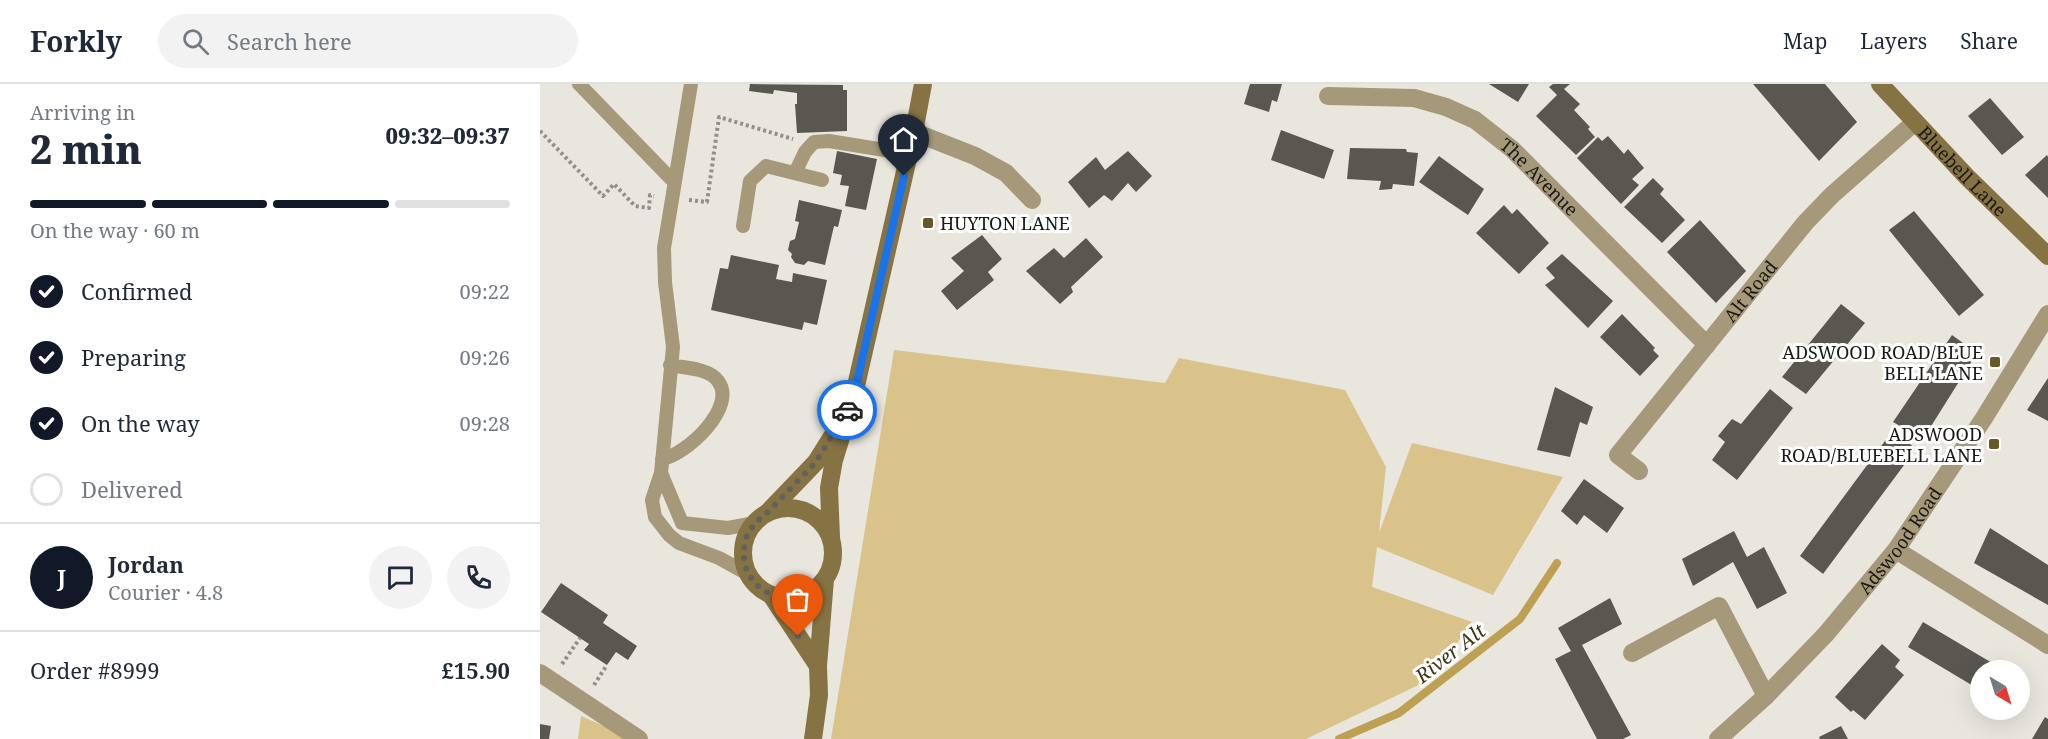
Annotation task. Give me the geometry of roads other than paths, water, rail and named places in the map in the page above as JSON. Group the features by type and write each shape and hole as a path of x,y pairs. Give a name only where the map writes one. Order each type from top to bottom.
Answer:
{"main road":[{"path":"771,595 786,598 801,597 814,590 825,579 832,566 834,551 831,537 830,488 834,460 853,399 923,84"},
{"name":"Bluebell Lane","path":"1883,85 1986,196 2048,256"},
{"path":"818,666 771,595 758,586 748,574 744,561 744,548 747,535 761,518 816,462 853,399"},
{"path":"761,518 782,508 797,509 811,514 823,524 831,537"},
{"path":"813,739 819,695 818,666 825,579"}],"street":[{"name":"The Avenue","path":"1328,96 1414,98 1446,106 1475,120 1512,149 1707,345"},
{"name":"Alt Road","path":"1639,471 1618,455 1818,208 1915,122"},
{"path":"914,132 975,156 1006,173 1032,200"},
{"name":"Adswood Road","path":"1724,737 1826,634 1896,550 1984,418 2048,314"},
{"path":"1896,550 2048,645"},
{"path":"1632,653 1719,606 1766,696"},
{"path":"540,673 639,739"}],"lane":[{"path":"579,84 674,182"},
{"path":"691,84 674,182 664,262 673,346 662,466 652,500 655,517 660,526 679,543 719,558 748,574"},
{"path":"795,173 805,152 814,142 829,141 909,154"},
{"path":"743,226 750,181 766,166 822,180"},
{"path":"662,466 696,439 721,407 723,397 719,381 713,375 670,365"},
{"path":"662,466 682,523 728,528 761,518"}],"waterway":[{"name":"River Alt","path":"1339,739 1399,713 1520,619 1557,563"}],"place":[{"name":"HUYTON LANE","path":"928,223"},
{"name":"ADSWOOD ROAD/BLUE BELL LANE","path":"1995,362"},
{"name":"ADSWOOD ROAD/BLUEBELL LANE","path":"1994,444"}]}
